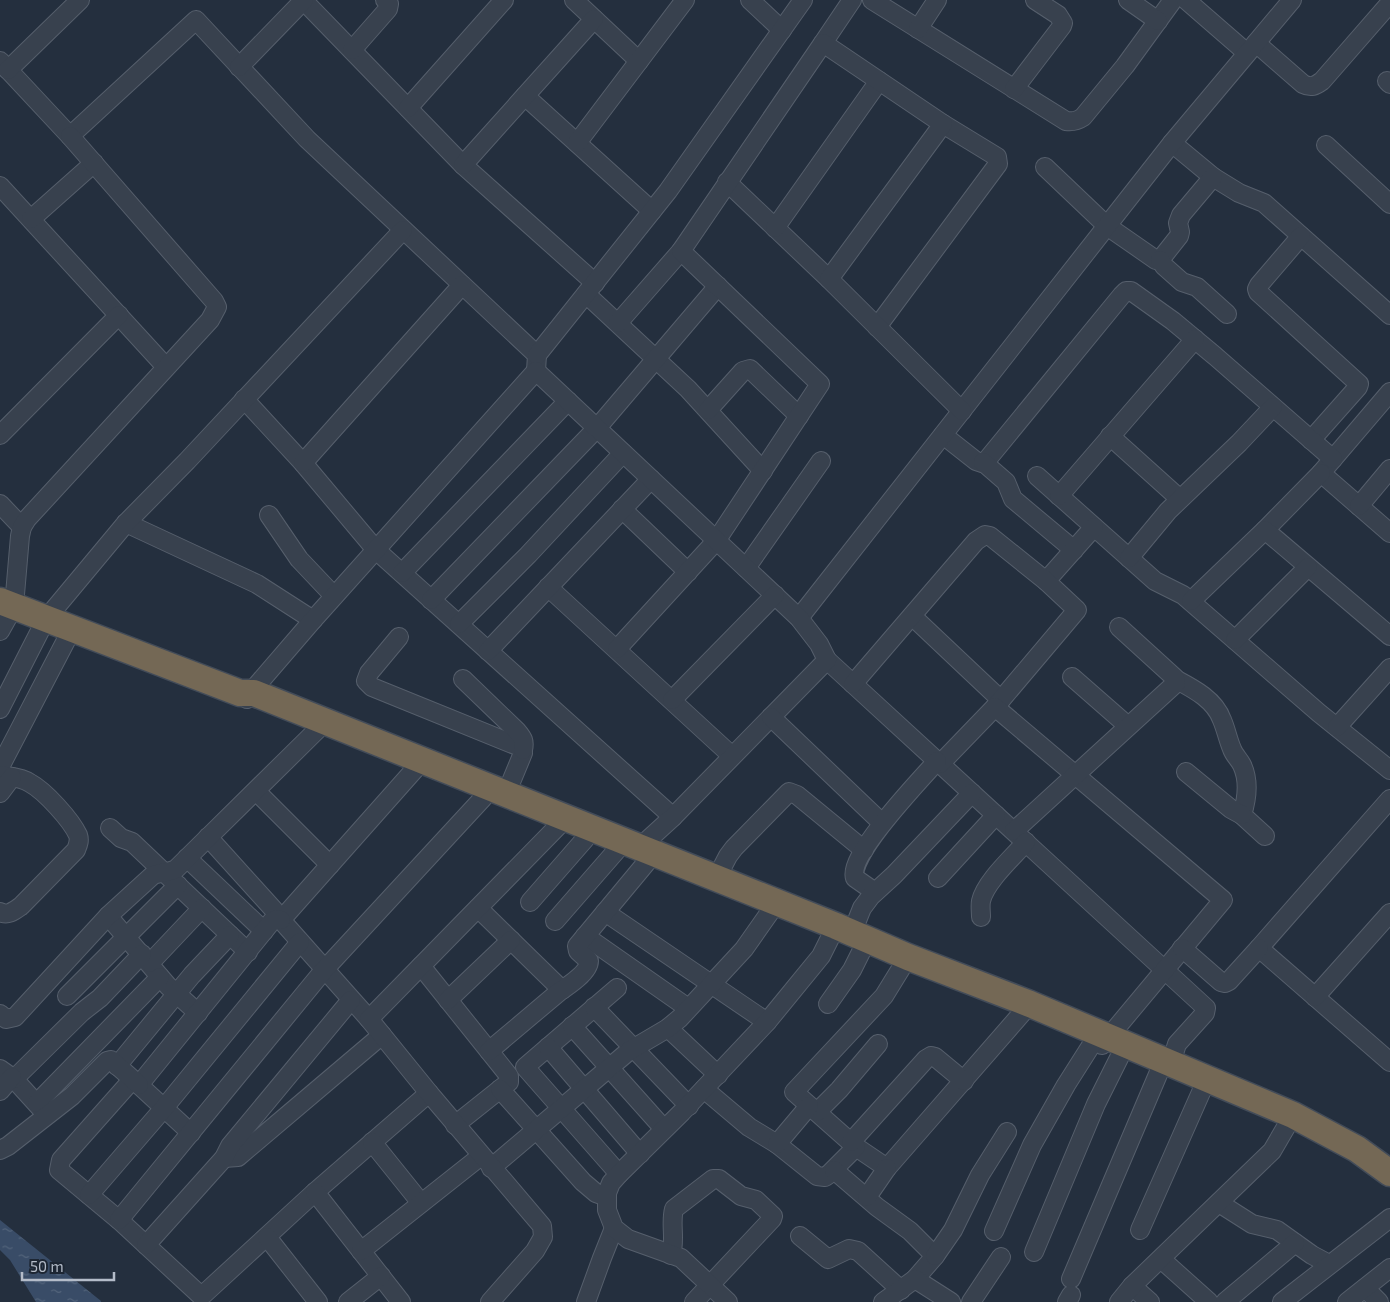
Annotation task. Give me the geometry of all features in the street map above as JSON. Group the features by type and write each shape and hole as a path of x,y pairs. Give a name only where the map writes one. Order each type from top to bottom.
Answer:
{"highway":[{"path":"7,604 246,696 494,796 770,912 846,937"},
{"path":"560,823 585,838 716,879 905,962 1026,1009 1105,1046 1165,1068 1357,1150 1390,1173"},
{"path":"1165,1068 1202,1090 1290,1121 1341,1152 1390,1186"}],"street":[{"path":"0,631 22,527 27,519 210,320 217,307 214,301 94,163 4,66 80,0"},
{"path":"239,67 304,0 464,165 590,288 618,323 708,410 763,471"},
{"path":"352,50 388,9 389,4 385,0"},
{"path":"574,0 638,61"},
{"path":"577,143 685,0"},
{"path":"750,0 782,30"},
{"path":"246,696 376,550 537,363 590,288 652,211 803,0"},
{"path":"618,323 681,251 852,0"},
{"path":"872,0 1066,121 1077,121 1082,117 1125,66 1173,0"},
{"path":"918,29 937,0"},
{"path":"1014,88 1062,26 1063,22 1058,15 1035,0"},
{"path":"1128,0 1158,21"},
{"path":"1186,0 1308,87 1315,86 1322,81 1390,3"},
{"path":"800,618 1172,143 1292,0"},
{"path":"408,108 501,1"},
{"path":"464,165 594,19"},
{"path":"70,136 196,20 307,139 462,285 537,363 568,401 800,618 819,644 827,660 1165,969 1206,1010 1177,1044 1165,1068 1070,1292"},
{"path":"823,43 943,124 998,157 998,164 878,327"},
{"path":"775,228 879,82"},
{"path":"525,96 652,211"},
{"path":"829,279 943,124"},
{"path":"1172,143 1213,177 1239,193 1264,203 1390,315"},
{"path":"1326,144 1390,204"},
{"path":"31,219 94,163"},
{"path":"1045,167 1107,226 1152,258 1160,260 1182,282 1197,287 1227,314"},
{"path":"1160,260 1179,236 1178,222 1181,216 1213,177"},
{"path":"727,182 829,279 962,411"},
{"path":"0,186 166,367"},
{"path":"0,709 46,620 126,523 187,461 403,230"},
{"path":"1302,236 1259,285 1258,292 1359,384 1311,440"},
{"path":"617,649 716,541 820,384 681,251"},
{"path":"303,463 462,285"},
{"path":"431,600 597,428 718,286"},
{"path":"983,462 1126,291 1136,293 1195,339 1333,459"},
{"path":"0,435 118,315"},
{"path":"1059,496 1195,339"},
{"path":"708,410 743,371 750,369 799,416"},
{"path":"1191,601 1321,473 1390,392"},
{"path":"244,399 303,463 376,550 673,817"},
{"path":"402,573 568,401"},
{"path":"1129,558 1154,526 1273,407"},
{"path":"943,435 976,461 983,462 1006,482 1013,499 1074,550"},
{"path":"1110,436 1180,499"},
{"path":"459,624 528,555 624,453"},
{"path":"746,568 821,461"},
{"path":"1359,506 1390,468"},
{"path":"1321,473 1390,533"},
{"path":"1037,476 1155,581 1191,601 1337,727 1390,770"},
{"path":"488,651 651,479"},
{"path":"0,504 22,527"},
{"path":"622,509 688,572"},
{"path":"269,515 299,559 334,596"},
{"path":"126,523 256,584 312,620"},
{"path":"1046,581 1094,527"},
{"path":"1265,530 1390,636"},
{"path":"853,684 976,541 985,535 990,536 1046,581 1077,609 1077,612 998,704 938,762 882,823 864,850 853,875 854,878 875,892"},
{"path":"1235,640 1308,566"},
{"path":"548,587 732,756"},
{"path":"672,700 774,595"},
{"path":"912,616 998,704 1075,775 1223,900 1165,969 1105,1046 1066,1085 1036,1138 994,1231"},
{"path":"1118,627 1177,680 1191,687 1211,702 1222,718 1231,748 1242,764 1244,771 1247,791 1242,814"},
{"path":"0,793 4,773 72,629"},
{"path":"399,637 369,673 366,681 368,684 523,750"},
{"path":"556,921 634,854 673,817 827,660"},
{"path":"1337,727 1390,668"},
{"path":"1072,677 1128,726"},
{"path":"119,1220 324,970 494,796 523,753 525,744 523,738 463,679"},
{"path":"981,917 981,901 984,893 1020,836 1075,775 1176,683 1177,680"},
{"path":"771,717 882,823"},
{"path":"68,996 127,938 172,879 176,869 320,726"},
{"path":"418,766 330,865 248,952 198,1013 136,1082 61,1160 58,1168 62,1174 119,1220 196,1293 213,1296 267,1237 315,1192 429,1094"},
{"path":"1186,772 1231,809 1242,814 1265,836"},
{"path":"0,912 4,914 11,913 21,906 76,850 79,842 78,836 47,797 30,782 4,773"},
{"path":"256,791 330,865"},
{"path":"716,879 734,848 789,792 797,795 864,850"},
{"path":"728,1302 681,1258 628,1239 614,1228 607,1210 611,1183 688,1106 767,1022 821,956 846,937 862,908 875,892 908,861 972,793"},
{"path":"1182,948 1221,982 1229,981 1390,799"},
{"path":"938,878 996,815"},
{"path":"369,1019 560,823"},
{"path":"110,828 121,838 132,842 248,952"},
{"path":"208,837 274,910 274,923"},
{"path":"530,902 585,838"},
{"path":"490,1051 570,985 589,964 577,948 605,912 634,854"},
{"path":"187,858 300,942 369,1019 429,1094 542,1226 544,1231 543,1237 535,1251 490,1302"},
{"path":"0,1014 6,1019 15,1017 108,916 153,876 157,873 172,879"},
{"path":"0,1150 8,1146 41,1109 103,1034 151,965 202,908"},
{"path":"478,908 562,990"},
{"path":"605,912 767,1022"},
{"path":"361,1251 421,1203 536,1130 633,1049 668,1028 744,949 770,912"},
{"path":"1315,997 1390,913"},
{"path":"108,916 177,994 198,1013"},
{"path":"117,1066 177,994 230,935"},
{"path":"585,936 688,1008"},
{"path":"828,1004 852,970 846,937"},
{"path":"448,1000 511,940"},
{"path":"89,1195 164,1108 300,942"},
{"path":"1259,948 1390,1062"},
{"path":"887,1168 854,1144 794,1092 879,1002 905,962"},
{"path":"0,1091 9,1075 82,1012 151,965"},
{"path":"421,966 509,1076 509,1082 455,1125"},
{"path":"51,978 103,1034"},
{"path":"617,988 526,1066 526,1069 619,1174"},
{"path":"146,1245 224,1158 230,1146 351,1000"},
{"path":"594,1007 688,1106"},
{"path":"867,1197 887,1168 1026,1009"},
{"path":"572,1026 664,1130"},
{"path":"668,1028 718,1074"},
{"path":"224,1158 238,1157 382,1035"},
{"path":"777,1144 813,1109 839,1090 878,1044"},
{"path":"1034,1252 1096,1104 1105,1046"},
{"path":"548,1047 640,1154"},
{"path":"704,1089 749,1127 777,1144 817,1176 825,1177 834,1170 926,1059 931,1056 936,1057 964,1081"},
{"path":"41,1109 72,1096 107,1060 110,1060 191,1132"},
{"path":"9,1075 41,1109"},
{"path":"500,1089 588,1187 596,1193 608,1197"},
{"path":"1140,1230 1202,1090"},
{"path":"1119,1302 1160,1258 1272,1151 1290,1121"},
{"path":"883,1302 908,1284 935,1256 952,1230 980,1175 1007,1132"},
{"path":"372,1142 421,1203"},
{"path":"834,1170 877,1207 910,1231 935,1256"},
{"path":"671,1254 674,1244 672,1217 674,1209 713,1179 719,1179 742,1197 756,1200 772,1214 772,1218 694,1302"},
{"path":"315,1192 401,1302"},
{"path":"1218,1203 1252,1224 1277,1230 1329,1264"},
{"path":"1282,1302 1390,1218"},
{"path":"586,1302 614,1228"},
{"path":"800,1236 828,1259 849,1249 858,1251 908,1284 951,1302"},
{"path":"267,1237 318,1302"},
{"path":"1225,1302 1295,1243"},
{"path":"971,1302 1001,1257"},
{"path":"1160,1258 1208,1302"},
{"path":"1347,1302 1390,1268"},
{"path":"348,1302 381,1276"},
{"path":"1132,1286 1150,1302"},
{"path":"1364,1288 1380,1302"}],"water":[{"path":"0,1220 101,1302 36,1302 10,1260 0,1250"}]}
